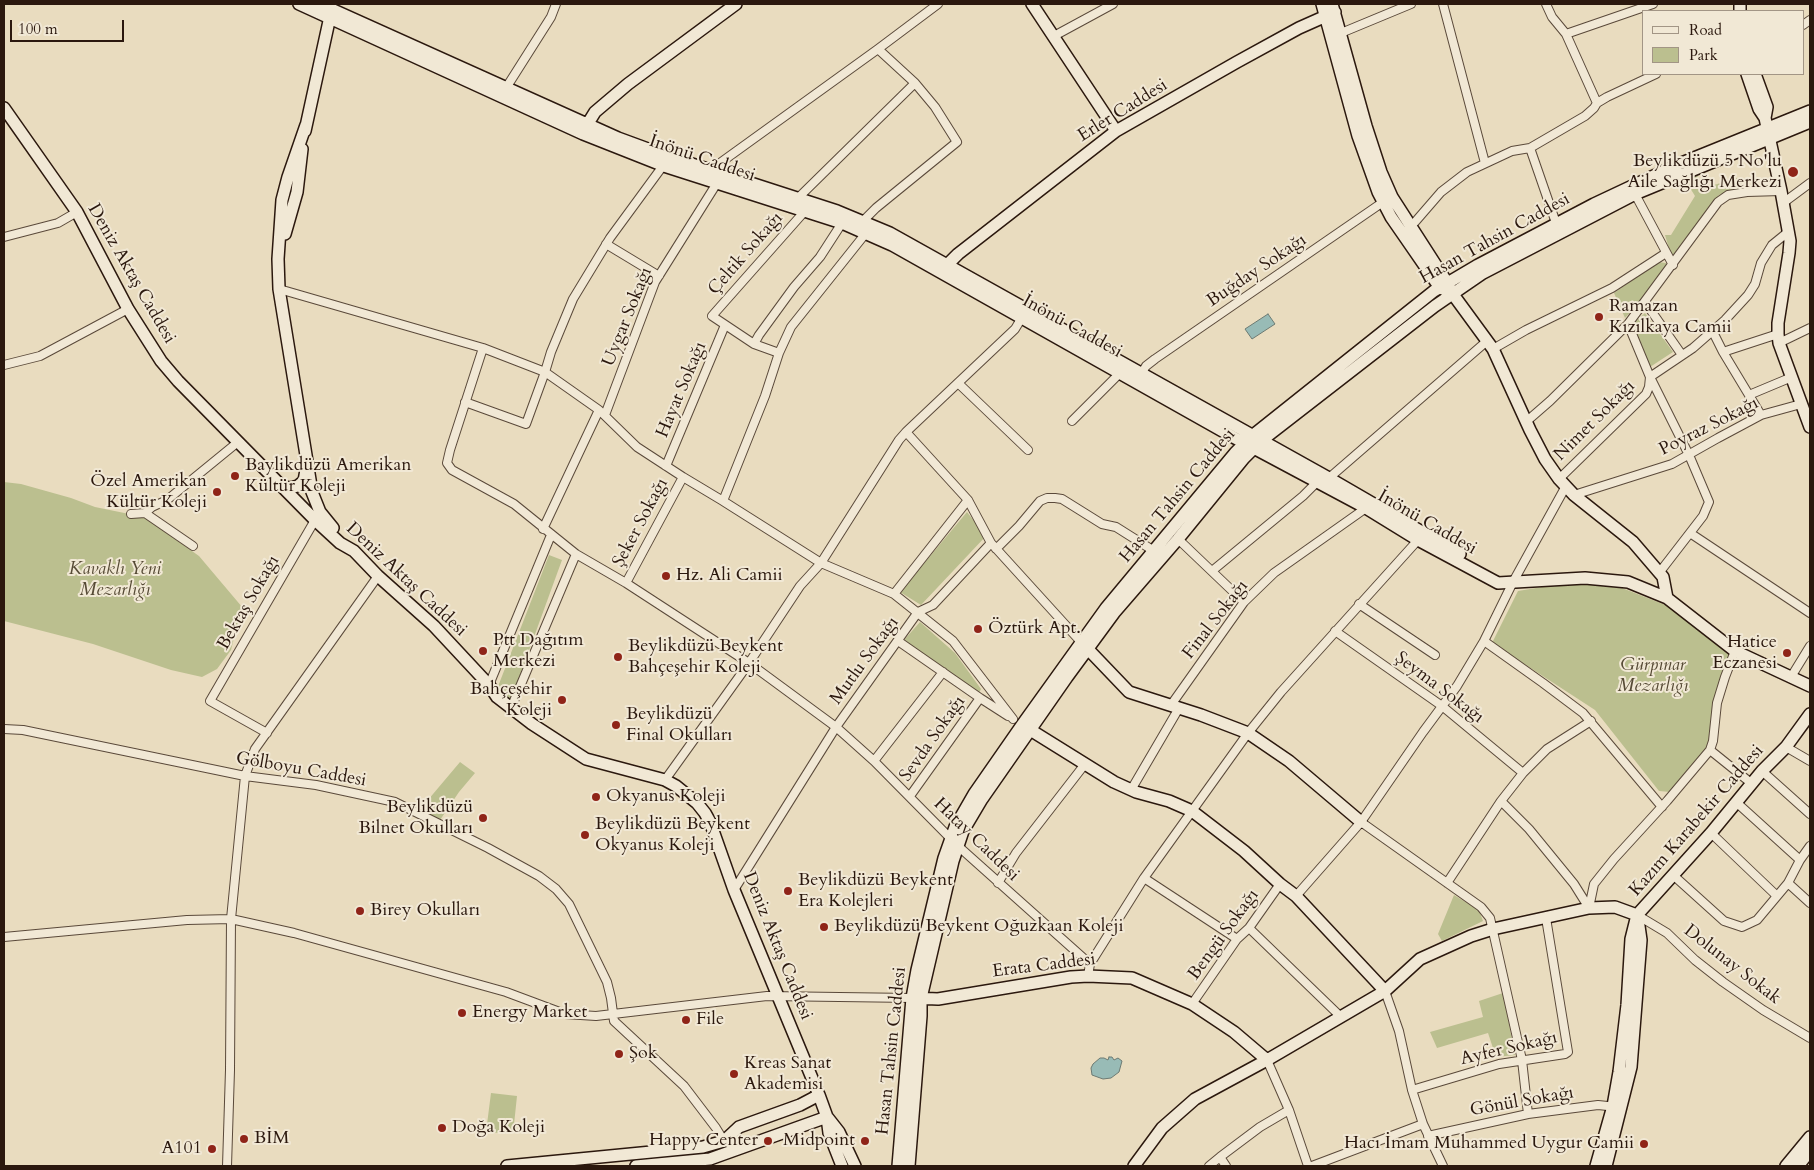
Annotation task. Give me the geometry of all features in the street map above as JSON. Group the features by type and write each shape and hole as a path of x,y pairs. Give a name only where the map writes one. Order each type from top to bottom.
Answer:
{"street":[{"path":"299,4 326,8 440,63 616,142 666,161 803,204 865,227"},
{"path":"503,92 551,17 556,4"},
{"path":"587,125 595,112 628,84 736,4"},
{"name":"Uygar Sokağı","path":"543,529 602,412 656,282 717,177 720,162 878,50 938,4"},
{"path":"1032,4 1116,131"},
{"path":"1054,36 1113,4"},
{"path":"1322,4 1331,10 1341,33 1388,200"},
{"path":"1341,33 1411,4"},
{"path":"1443,4 1485,164"},
{"path":"1546,4 1552,17 1566,34 1597,103"},
{"path":"1566,34 1653,4"},
{"path":"281,486 294,488 302,484 307,468 279,289 278,259 297,192 306,125 326,8"},
{"path":"1331,10 1358,136 1371,176 1447,288 1490,345 1545,459 1566,487 1633,542 1663,577 1667,598"},
{"name":"Erler Caddesi","path":"944,269 1014,210 1116,131 1331,10"},
{"path":"723,500 766,396 779,353 791,327 865,227 876,208 957,142 935,107 915,84 878,50"},
{"path":"1415,222 1441,192 1467,172 1512,151 1530,148 1585,116 1597,103 1654,75"},
{"path":"1747,75 1758,109 1768,128"},
{"path":"1756,75 1767,108 1768,128 1788,232 1789,253 1778,323 1779,338 1810,427"},
{"name":"Çeltik Sokağı","path":"725,326 712,316 803,204 915,84"},
{"name":"Deniz Aktaş Caddesi","path":"4,108 77,212 128,309 161,361 178,381 281,486 340,543 354,551 378,576 434,626 489,685 497,697 511,708 586,759 665,780 684,792 705,813 710,822 734,890 827,1117"},
{"name":"Hasan Tahsin Caddesi","path":"1084,646 1106,608 1154,551 1253,442 1478,265 1556,223 1679,164 1810,111"},
{"path":"547,112 587,125 616,142"},
{"name":"Hasan Tahsin Caddesi","path":"1447,288 1483,273 1768,128 1810,122"},
{"path":"1530,148 1556,223"},
{"path":"483,348 465,402 526,424 551,352 573,299 606,244 666,161"},
{"path":"1783,203 1810,183"},
{"path":"1527,421 1550,401 1628,324 1718,202 1728,195 1747,192 1781,191"},
{"path":"1635,194 1673,265"},
{"name":"Buğday Sokağı","path":"1141,374 1146,366 1155,359 1388,200"},
{"path":"803,204 842,224 890,233 944,269 1024,315 1141,374 1253,442"},
{"path":"4,237 58,223 77,212"},
{"path":"754,344 794,287 820,257 842,224"},
{"name":"Nimet Sokağı","path":"1296,896 1361,822 1457,686 1484,641 1511,582 1566,487 1646,394 1650,377 1693,348 1725,320 1748,295 1755,284 1761,264 1772,245 1788,232"},
{"path":"606,244 659,276"},
{"path":"1329,478 1490,345 1526,330 1612,288 1666,253"},
{"path":"279,289 483,348 545,372 602,412 637,447 683,478 723,500 821,563 894,594 953,641 1022,724"},
{"path":"1646,302 1682,355"},
{"path":"4,366 40,356 128,309"},
{"path":"665,780 749,663 800,586 821,563 906,432 1015,329 1024,315"},
{"name":"İnönü Caddesi","path":"1024,315 1120,373 1253,442 1329,478 1511,582"},
{"path":"1628,324 1650,377 1689,455 1709,502 1703,516 1659,573"},
{"path":"725,326 754,344 779,353"},
{"name":"Hayat Sokağı","path":"666,466 725,326"},
{"path":"1724,352 1810,328"},
{"path":"1712,330 1761,415"},
{"path":"1072,422 1120,373"},
{"path":"1749,395 1792,377"},
{"path":"958,383 1028,450"},
{"name":"Hatay Caddesi","path":"465,402 447,464 452,470 514,504 576,554 626,583 749,663 836,726 910,796 955,843 1089,970"},
{"name":"Poyraz Sokağı","path":"1566,487 1672,464 1761,415 1801,404"},
{"path":"906,432 968,500 994,546 1084,646 1129,692 1175,706 1248,733 1289,761 1361,822 1481,906 1490,918 1493,929 1522,1060 1528,1114"},
{"path":"145,514 152,507 166,500 238,442"},
{"name":"Hasan Tahsin Caddesi","path":"898,1166 916,998 950,870 955,843 955,827 974,794 1022,724 1084,646 1178,539 1253,442"},
{"name":"İnönü Caddesi","path":"1253,442 1316,483 1366,508 1418,540 1498,583 1511,582"},
{"path":"305,456 312,492 320,512 327,522 345,538 354,551"},
{"name":"Şeker Sokağı","path":"626,583 683,478"},
{"path":"1212,571 1303,496 1316,483"},
{"path":"918,612 933,605 994,546 1019,526 1040,501 1047,498 1062,499 1102,524 1116,527 1154,551"},
{"path":"894,594 968,500"},
{"name":"Final Sokağı","path":"1131,790 1175,706 1244,602 1274,573 1366,508"},
{"path":"131,514 145,514 193,546"},
{"name":"Bektaş Sokağı","path":"267,733 210,701 250,629 315,520"},
{"path":"1690,533 1810,613"},
{"path":"489,685 551,535"},
{"path":"1178,539 1244,602"},
{"path":"1089,970 1144,878 1248,733 1281,692 1418,540"},
{"path":"511,708 576,554"},
{"path":"227,1166 231,919 245,776 255,749 378,576"},
{"path":"1511,582 1585,578 1628,582 1667,598 1735,651 1810,686"},
{"path":"1359,604 1435,655"},
{"name":"Mutlu Sokağı","path":"734,890 836,726 918,612"},
{"name":"Şeyma Sokağı","path":"1335,631 1442,706 1523,773"},
{"path":"898,641 980,698 1114,782 1131,790 1169,801 1192,811 1296,896 1386,991 1399,1031 1412,1090 1423,1124 1443,1166"},
{"path":"1484,641 1544,682 1591,721 1662,806"},
{"path":"1791,677 1810,646"},
{"path":"1589,908 1594,884 1710,750 1713,741 1717,703 1735,651"},
{"path":"874,761 943,672"},
{"name":"Sevda Sokağı","path":"910,796 980,698"},
{"name":"Kazım Karabekir Caddesi","path":"1606,1166 1617,1107 1632,1067 1641,940 1637,915 1711,832 1751,783 1786,746 1810,714"},
{"path":"1447,883 1501,801 1523,773 1547,749 1591,721"},
{"name":"Gölboyu Caddesi","path":"4,729 23,730 245,776 316,785 394,802 488,848 539,876 556,889 569,904 607,982 612,998 613,1014"},
{"path":"1786,746 1810,761"},
{"path":"1710,750 1751,783"},
{"path":"998,883 1016,853 1085,764"},
{"path":"1762,771 1810,814"},
{"path":"1501,801 1529,829 1574,884 1589,908"},
{"path":"1736,802 1800,860"},
{"path":"1711,832 1777,896"},
{"path":"1673,875 1724,921 1742,927 1757,920 1788,883 1810,846"},
{"path":"1144,878 1238,939"},
{"path":"1788,883 1810,903"},
{"name":"Bengü Sokağı","path":"1192,1004 1280,884"},
{"path":"1134,1166 1162,1128 1195,1099 1386,991 1420,959 1472,936 1493,929 1589,908 1615,907 1637,915"},
{"name":"Dolunay Sokak","path":"1637,915 1667,933 1716,977 1763,1010 1810,1038"},
{"name":"Ayfer Sokağı","path":"1412,1090 1499,1064 1568,1052 1546,918"},
{"path":"4,937 187,920 231,919 294,934 506,992 565,1014 596,1016 767,996 916,998 921,1016 909,1166"},
{"path":"1249,928 1341,1017"},
{"name":"Erata Caddesi","path":"916,998 938,999 1071,977 1089,970 1132,978 1192,1004 1234,1032 1267,1060"},
{"path":"613,1014 614,1021 619,1027 684,1086 716,1128 730,1152"},
{"path":"1267,1060 1289,1110 1310,1166 1423,1124"},
{"path":"507,1166 703,1147 724,1141 739,1127 800,1105 819,1095"},
{"name":"Gönül Sokağı","path":"1428,1136 1528,1114 1598,1105 1617,1107"},
{"path":"1596,1166 1617,1107"},
{"path":"1209,1166 1260,1127 1289,1110"},
{"path":"636,1166 710,1159 827,1117"},
{"path":"827,1117 829,1133 842,1166"},
{"path":"827,1117 839,1132 855,1166"},
{"path":"1786,1166 1810,1137"},
{"path":"1798,1166 1810,1151"},
{"path":"1220,1157 1226,1166"}],"green space":[{"path":"1696,174 1704,186 1708,187 1736,178 1746,178 1746,185 1719,195 1675,254 1671,255 1665,235 1671,235 1695,196 1684,178"},
{"path":"1658,262 1666,263 1667,267 1643,299 1625,318 1614,293"},
{"path":"1645,313 1673,352 1650,367 1632,324"},
{"name":"Kavaklı Yeni Mezarlığı","path":"4,482 21,484 95,507 144,517 199,556 248,614 235,634 231,650 217,669 202,677 171,670 93,644 4,621"},
{"path":"967,512 986,536 921,605 900,592"},
{"path":"549,555 562,560 511,700 497,689"},
{"name":"Gürpınar Mezarlığı","path":"1596,584 1622,588 1673,608 1729,655 1714,702 1712,733 1706,751 1670,792 1659,791 1595,710 1492,643 1518,591 1548,586"},
{"path":"920,622 955,653 981,689 979,693 904,640"},
{"path":"460,762 475,773 459,792 438,823 417,813"},
{"path":"1454,895 1479,910 1483,921 1442,941 1438,934"},
{"path":"1503,993 1515,1055 1496,1057 1488,1033 1437,1048 1430,1032 1483,1017 1479,1001"},
{"path":"491,1093 517,1096 513,1134 486,1132"}],"water":[{"path":"1268,314 1275,324 1252,339 1245,329"},
{"path":"1109,1057 1112,1057 1114,1060 1118,1058 1122,1061 1119,1072 1111,1078 1103,1079 1092,1075 1091,1068 1093,1064 1100,1058 1108,1060"}],"place":[{"name":"Beylikdüzü 5 No'lu Aile Sağlığı Merkezi","path":"1793,172"},
{"name":"Ramazan Kızılkaya Camii","path":"1599,317"},
{"name":"Baylikdüzü Amerikan Kültür Koleji","path":"235,476"},
{"name":"Özel Amerikan Kültür Koleji","path":"217,492"},
{"name":"Hz. Ali Camii","path":"666,576"},
{"name":"Öztürk Apt.","path":"978,629"},
{"name":"Ptt Dağıtım Merkezi","path":"483,651"},
{"name":"Hatice Eczanesi","path":"1787,653"},
{"name":"Beylikdüzü Beykent Bahçeşehir Koleji","path":"618,657"},
{"name":"Bahçeşehir Koleji","path":"562,700"},
{"name":"Beylikdüzü Final Okulları","path":"616,725"},
{"name":"Okyanus Koleji","path":"596,797"},
{"name":"Beylikdüzü Bilnet Okulları","path":"483,818"},
{"name":"Beylikdüzü Beykent Okyanus Koleji","path":"585,835"},
{"name":"Beylikdüzü Beykent Era Kolejleri","path":"788,891"},
{"name":"Birey Okulları","path":"360,911"},
{"name":"Beylikdüzü Beykent Oğuzkaan Koleji","path":"824,927"},
{"name":"Energy Market","path":"462,1013"},
{"name":"File","path":"686,1020"},
{"name":"Şok","path":"619,1054"},
{"name":"Kreas Sanat Akademisi","path":"734,1074"},
{"name":"Doğa Koleji","path":"442,1128"},
{"name":"BİM","path":"244,1139"},
{"name":"Happy Center","path":"768,1141"},
{"name":"Midpoint","path":"865,1141"},
{"name":"Hacı İmam Muhammed Uygur Camii","path":"1644,1144"},
{"name":"A101","path":"212,1149"}]}
